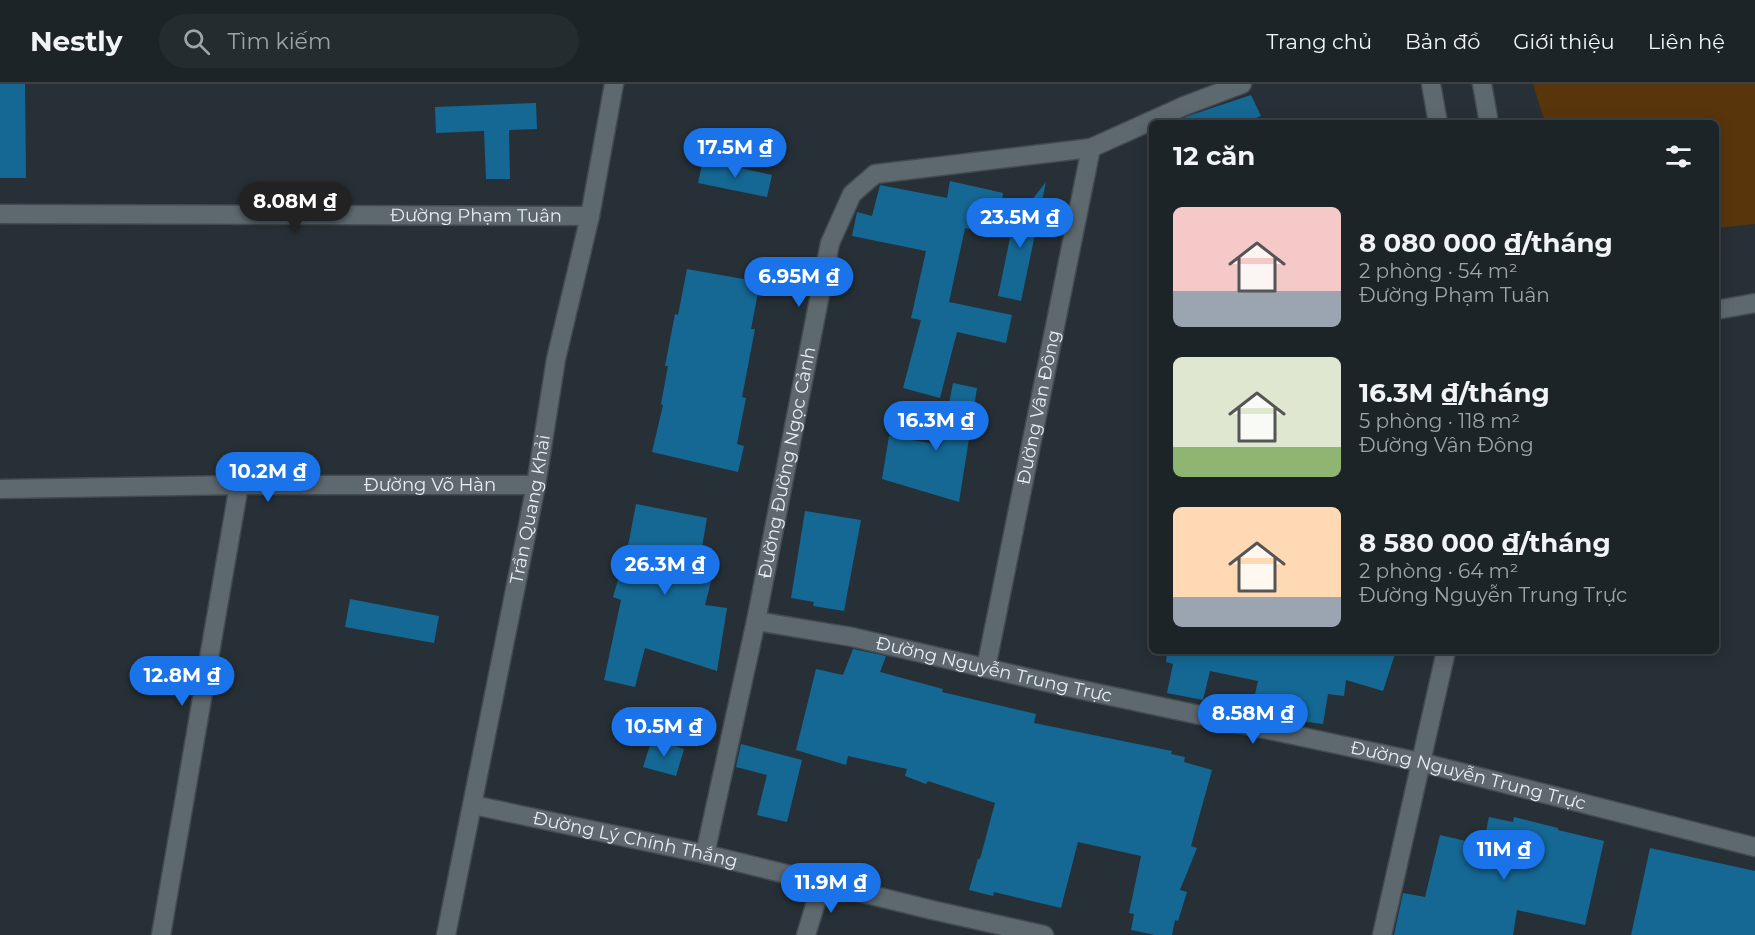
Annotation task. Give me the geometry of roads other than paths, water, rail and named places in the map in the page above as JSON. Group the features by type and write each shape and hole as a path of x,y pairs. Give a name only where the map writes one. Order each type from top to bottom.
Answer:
{"street":[{"name":"Trần Quang Khải","path":"447,935 536,485 556,359 590,216 614,84"},
{"name":"Đường Đường Ngọc Cảnh","path":"1153,120 1242,84"},
{"path":"1431,84 1437,120"},
{"path":"1482,84 1488,120"},
{"name":"Đường Đường Ngọc Cảnh","path":"705,854 756,621 830,243 852,194 875,174 1091,148 1149,122"},
{"name":"Đường Vân Đông","path":"986,668 1091,148"},
{"name":"Đường Phạm Tuân","path":"0,214 590,216"},
{"path":"1719,309 1755,303"},
{"path":"161,935 239,485"},
{"name":"Đường Võ Hàn","path":"0,489 239,485 536,485"},
{"name":"Đường Nguyễn Trung Trực","path":"756,621 852,637 1420,762 1755,847"},
{"path":"1382,935 1445,654"},
{"name":"Đường Lý Chính Thắng","path":"473,805 705,854 1044,935"},
{"path":"806,935 822,882"}]}
